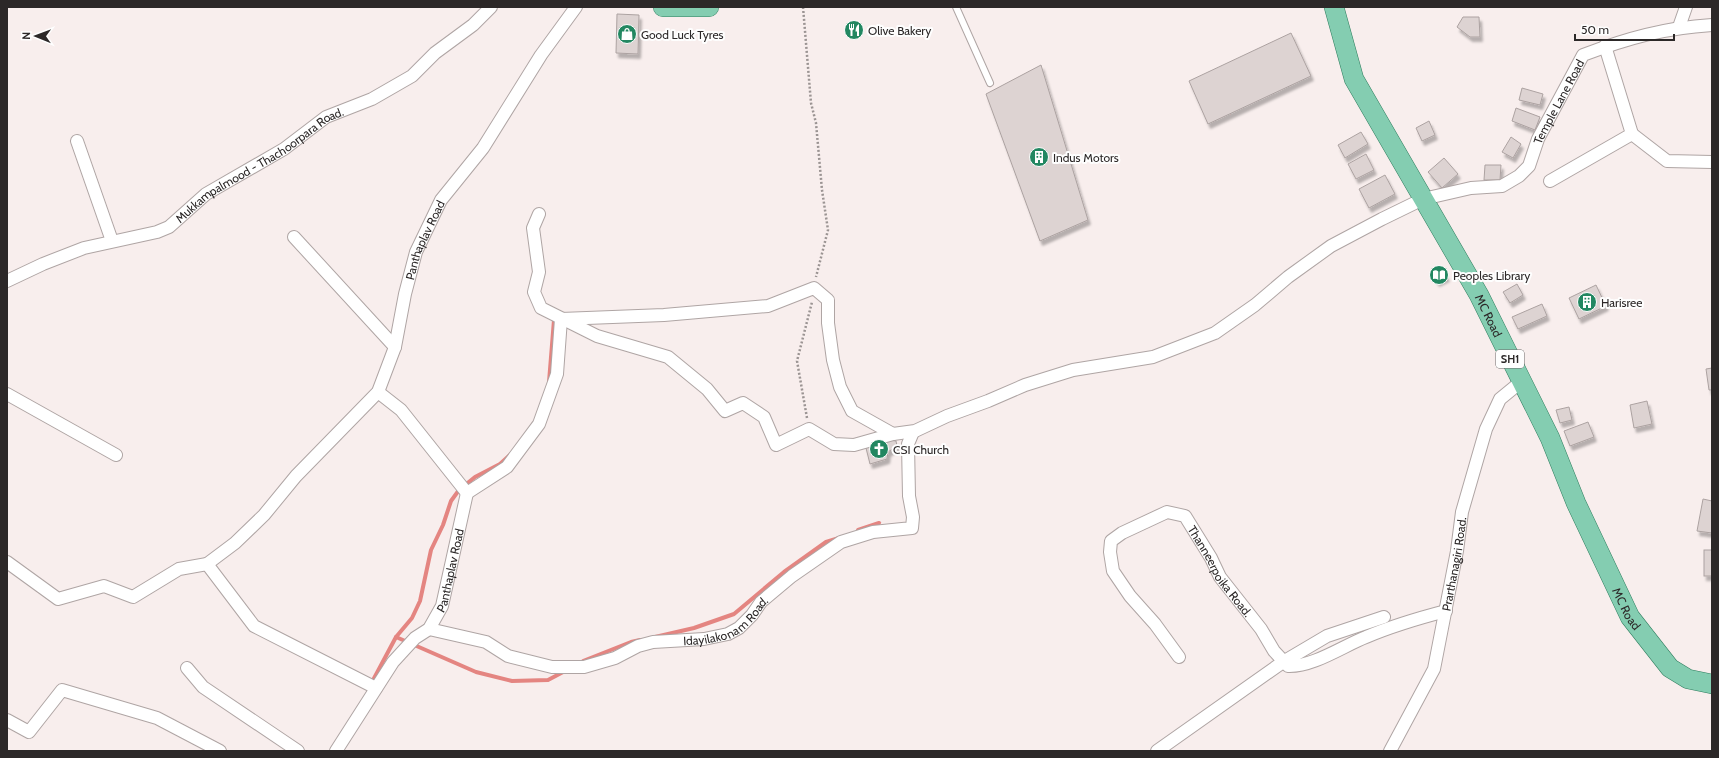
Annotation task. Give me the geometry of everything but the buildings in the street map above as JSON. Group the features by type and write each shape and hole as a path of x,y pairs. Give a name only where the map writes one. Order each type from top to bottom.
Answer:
{"main road":[{"path":"663,7 709,7"},
{"name":"MC Road","path":"1334,7 1354,79 1479,296 1550,438 1576,503 1630,617 1670,668 1688,679 1712,684"}],"street":[{"name":"Mukkampalmood - Thachoorpara Road.","path":"7,281 43,264 84,248 157,232 169,227 206,194 284,149 326,117 372,99 412,76 435,53 473,24 492,7"},
{"name":"Panthaplav Road","path":"378,392 395,346 405,294 416,252 441,200 483,148 541,56 576,7"},
{"path":"1679,27 1686,7"},
{"name":"Temple Lane Road","path":"914,432 947,416 1032,383 1073,370 1153,357 1215,333 1255,306 1288,277 1331,246 1423,199 1472,188 1502,186 1519,176 1530,166 1538,139 1583,55 1605,46 1632,38 1679,27 1712,25"},
{"path":"1605,46 1632,134 1667,161 1712,162"},
{"path":"1550,181 1632,134"},
{"path":"77,141 112,241"},
{"path":"539,214 533,228 539,272 534,292 541,308 598,336 668,357 707,389 725,410 744,403 764,417 776,445 809,429 834,444 854,445 893,434 914,432"},
{"path":"294,237 395,346"},
{"path":"561,319 664,314 768,306 814,288 828,300 828,324 833,360 840,387 852,411 893,434"},
{"path":"7,562 58,599 104,586 133,597 179,569 207,564 235,543 264,516 296,476 378,392 401,410 467,493 507,467 539,424 557,374 561,319"},
{"name":"Prarthanagiri Road.","path":"1390,751 1434,669 1458,551 1462,512 1484,436 1500,399 1522,381"},
{"path":"7,394 116,455"},
{"name":"Idayilakonam Road.","path":"429,629 486,642 508,656 552,667 584,667 615,658 638,646 653,642 704,639 728,634 739,628 752,615 760,602 792,576 842,542 873,532 912,528 913,517 909,496 908,444 914,432"},
{"name":"Panthaplav Road","path":"376,688 400,654 415,638 429,629 442,606 467,493"},
{"name":"Thanneerpoika Road.","path":"1179,657 1155,624 1130,596 1114,571 1110,552 1111,541 1122,533 1167,512 1185,516 1211,558 1220,576 1261,628 1274,651 1283,662"},
{"path":"207,564 254,626 376,688 336,751"},
{"path":"1283,662 1288,666 1295,666 1321,657 1366,637 1446,611"},
{"path":"1157,751 1283,662 1327,636 1384,617"},
{"path":"187,668 203,687 298,751"},
{"path":"7,720 29,732 62,690 157,718 220,751"}],"lane":[{"path":"956,7 990,83"}],"path":[{"path":"803,7 811,103 816,123 822,190 828,230 816,272 811,311 798,361 809,429"}],"waterway":[{"path":"549,382 554,320"},
{"path":"371,684 396,637 412,618 420,601 431,550 443,525 451,501 459,490 475,477 500,464 511,454"},
{"path":"858,530 879,523"},
{"path":"655,637 694,628 734,614 784,572 826,542 839,538"},
{"path":"396,637 476,672 512,681 548,680 565,671"},
{"path":"583,661 631,642 640,640"}],"place":[{"name":"Olive Bakery","path":"854,30"},
{"name":"Good Luck Tyres","path":"627,34"},
{"name":"Indus Motors","path":"1039,157"},
{"name":"Peoples Library","path":"1439,275"},
{"name":"Harisree","path":"1587,302"},
{"name":"CSI Church","path":"879,449"}]}
